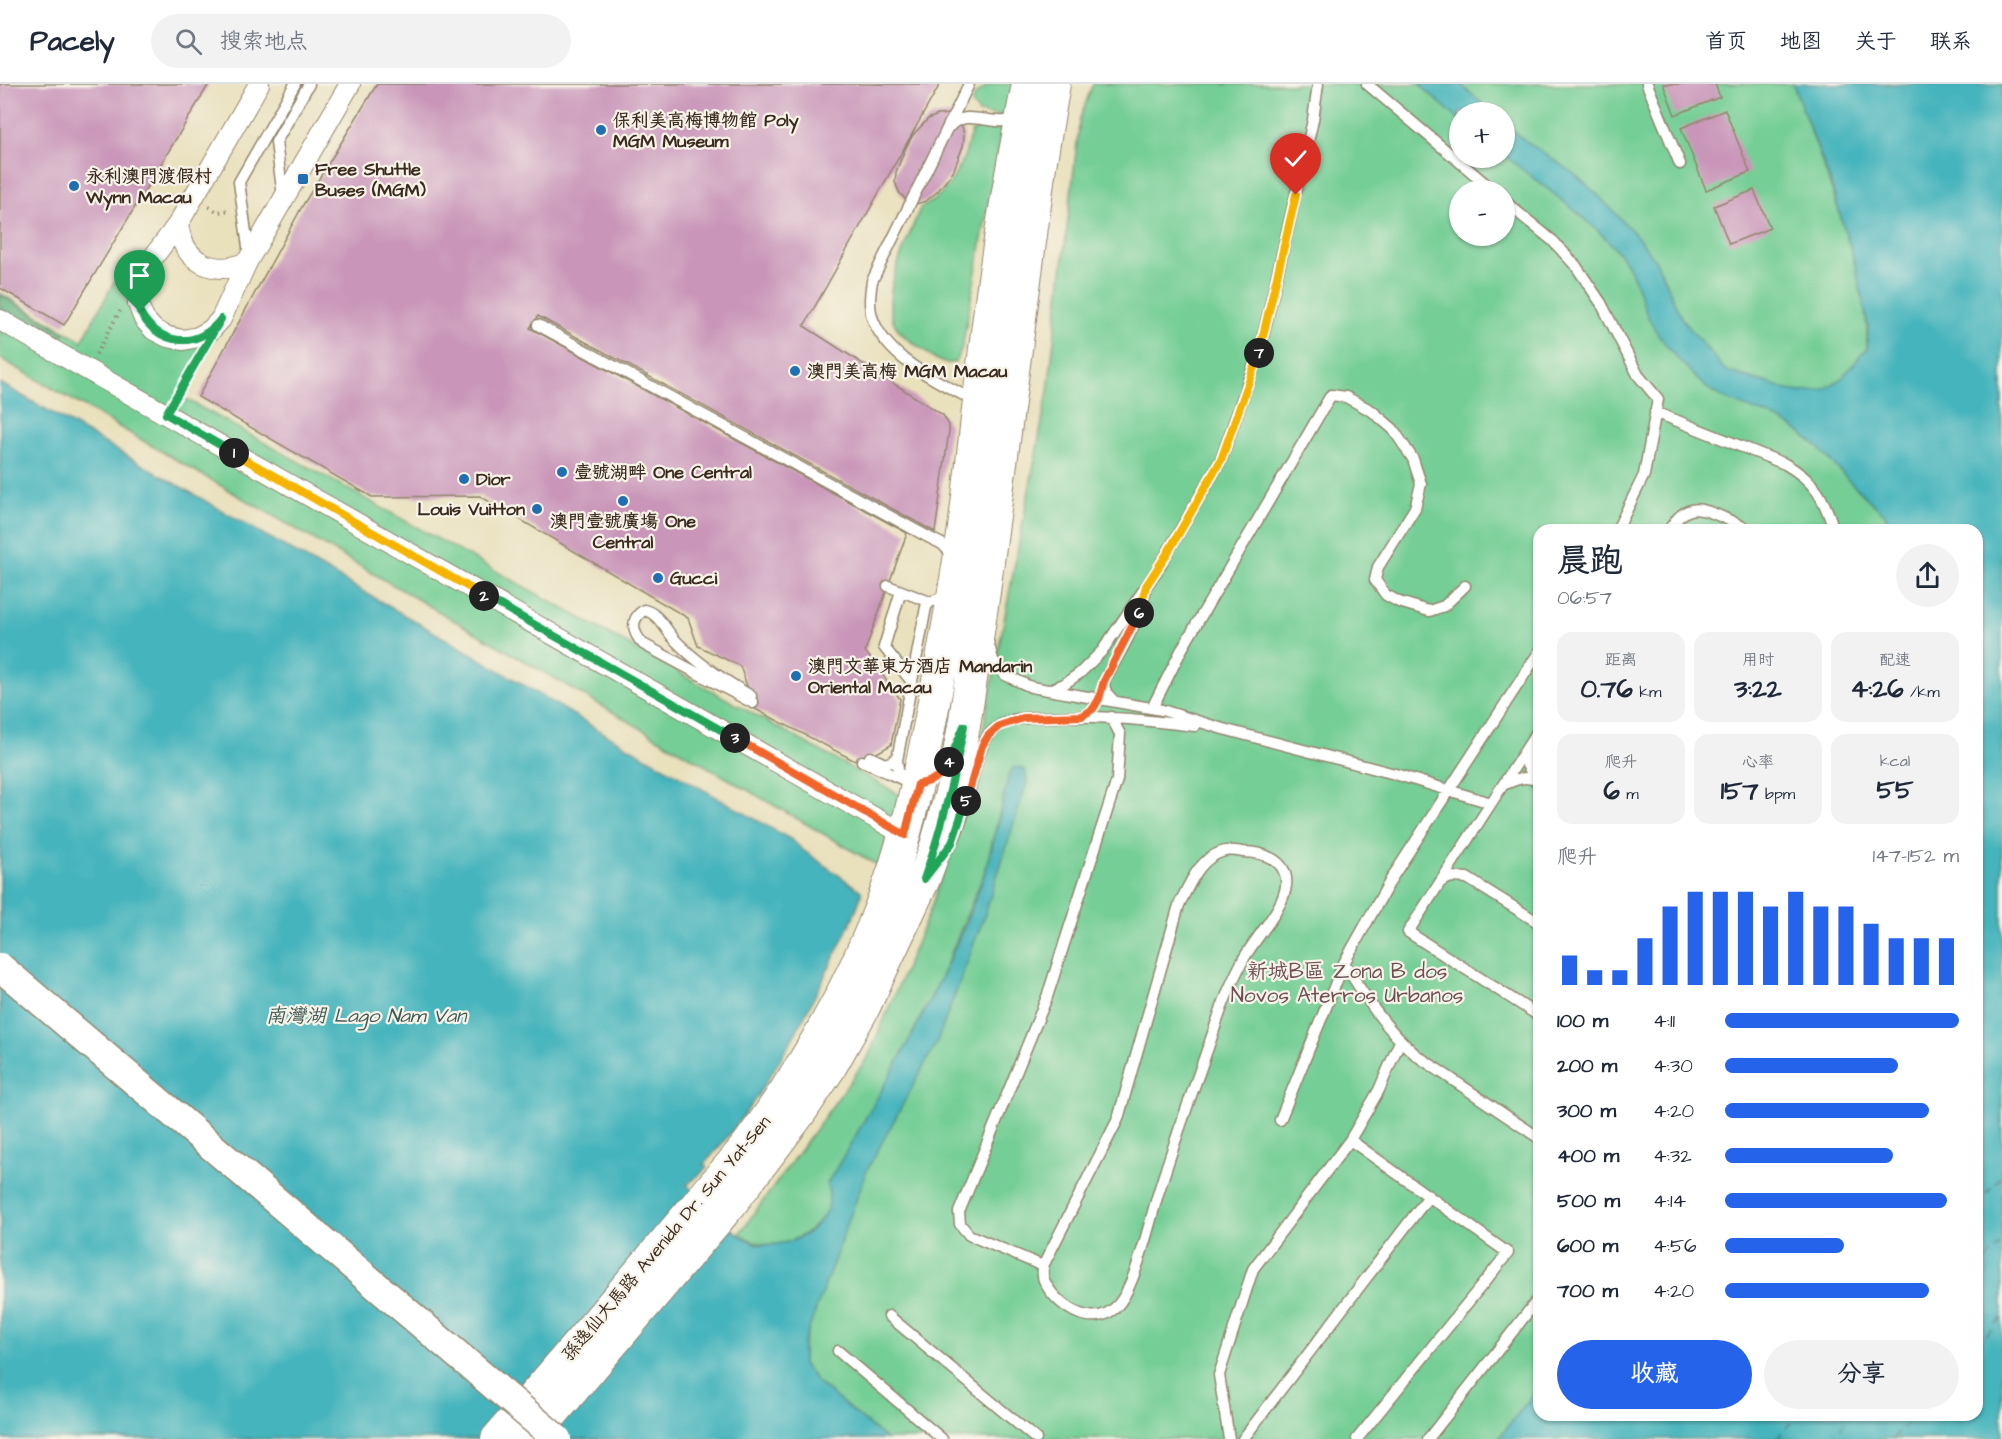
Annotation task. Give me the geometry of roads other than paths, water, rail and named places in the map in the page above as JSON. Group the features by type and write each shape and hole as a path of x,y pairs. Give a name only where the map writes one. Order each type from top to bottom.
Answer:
{"main road":[{"name":"孫逸仙大馬路 Avenida Dr. Sun Yat-Sen","path":"497,1439 720,1197 794,1122 829,1069 863,1009 916,900 936,846 953,786 964,726 1005,473 1040,166 1054,84"},
{"name":"孫逸仙大馬路 Avenida Dr. Sun Yat-Sen","path":"531,1439 720,1197 746,1147 779,1102 810,1053 858,962 886,895 905,835 911,782 948,585 965,519 995,269 1025,99"},
{"path":"911,782 929,783 941,773 948,764 964,726"},
{"path":"0,967 557,1439"}],"street":[{"path":"259,84 178,224 142,274 137,289 138,304 148,325 160,334 175,339 190,339 211,330 221,319 248,260 350,84"},
{"path":"178,224 185,247 201,263 224,268 248,260"},
{"path":"0,320 905,835"}],"lane":[{"path":"248,260 239,182 295,84"},
{"path":"284,198 276,142 309,84"},
{"path":"969,84 872,281 870,295 871,313 880,333 898,353 919,370 979,404"},
{"path":"1049,690 1073,678 1097,658 1167,554 1221,460 1261,345 1313,120 1318,84"},
{"path":"1367,84 1481,180"},
{"path":"1647,84 1680,164"},
{"path":"947,129 955,121 966,117 1007,123 1025,99"},
{"path":"1515,210 1553,242 1576,266 1601,303 1638,375 1658,399 1644,475 1620,524"},
{"path":"538,325 949,550 948,585 926,607 898,756 898,770 911,782"},
{"path":"1152,708 1183,647 1331,394 1346,397 1372,411 1393,429 1413,459 1421,484 1415,508 1378,567 1375,580 1386,595 1399,602 1429,611 1444,606 1465,586"},
{"path":"1655,412 1774,460 1802,474 1817,489 1832,524"},
{"path":"1674,524 1683,512 1693,508 1705,510 1736,524"},
{"path":"930,538 949,535 965,519"},
{"path":"1004,532 988,631 989,651 1005,675 1031,687 1152,708 1222,729 1395,774 1491,803"},
{"path":"888,586 901,591 948,585"},
{"path":"1082,716 1093,709 1099,699 1104,681 1142,608 1146,586"},
{"path":"901,591 884,647 912,682"},
{"path":"644,610 655,615 687,653 752,700 643,644 633,629 638,614 644,610"},
{"path":"1280,1120 1344,963 1393,876 1533,661"},
{"path":"1104,681 1103,686 1106,693 1114,702"},
{"path":"924,879 952,843 982,746 993,731 1005,722 1023,718 1082,716 1222,729"},
{"path":"1043,1266 969,1234 960,1224 959,1212 1047,997 1118,780 1120,734 1111,717"},
{"path":"1533,738 1408,932 1533,1012"},
{"path":"1526,749 1527,765 1533,773"},
{"path":"898,756 885,764 866,759 911,782"},
{"path":"1502,785 1519,778 1533,778"},
{"path":"1224,851 1255,852 1274,858 1284,870 1286,886 1276,911 1243,960 1216,1024 1159,1189 1131,1283 1117,1306 1102,1316 1083,1316 1069,1309 1052,1292 1043,1278 1043,1266 1118,1119 1179,905 1192,878 1206,861 1224,851"},
{"path":"1459,853 1460,869 1467,879 1533,919"},
{"path":"1440,882 1450,877 1467,879"},
{"path":"1344,963 1375,1012 1400,1041 1416,1055 1533,1134"},
{"path":"1229,1439 1219,1375 1253,1269 1350,1140 1379,1090 1400,1041"},
{"path":"1350,1140 1508,1253 1357,1439"},
{"path":"1243,1439 1429,1196"},
{"path":"1428,1439 1533,1306"},
{"path":"889,1316 1036,1439"},
{"path":"837,1351 942,1439"}],"water":[{"path":"1419,84 1460,84 1481,102 1449,102 1449,111"},
{"path":"1793,84 2002,84 2002,1439 1498,1439 1533,1395 1533,1421 1983,1421 1983,524 1887,524 1887,516 1805,436 1786,423 1721,397 1698,380 1659,335 1649,319 1631,271 1616,250 1587,221 1515,164 1515,132 1572,172 1596,193 1638,237 1657,263 1682,319 1723,368 1729,372 1787,390 1802,392 1825,389 1843,377 1867,348 1868,326 1855,264 1829,178"},
{"name":"南灣湖 Lago Nam Van","path":"0,383 792,840 861,891 854,915 838,948 806,1013 770,1077 728,1136 704,1164 707,1168 687,1185 731,1228 750,1241 765,1245 792,1241 812,1229 826,1211 829,1202 827,1184 914,1032 952,954 989,860 1009,775 1013,768 1019,767 1025,770 1027,782 984,917 937,1042 867,1170 803,1345 803,1364 817,1382 886,1439 0,1439"}],"place":[{"name":"保利美高梅博物館 Poly MGM Museum","path":"601,130"},
{"name":"Free Shuttle Buses (MGM)","path":"303,179"},
{"name":"永利澳門渡假村 Wynn Macau","path":"74,186"},
{"name":"澳門美高梅 MGM Macau","path":"795,371"},
{"name":"壹號湖畔 One Central","path":"562,472"},
{"name":"Dior","path":"464,479"},
{"name":"澳門壹號廣塲 One Central","path":"623,501"},
{"name":"Louis Vuitton","path":"537,509"},
{"name":"Gucci","path":"658,578"},
{"name":"澳門文華東方酒店 Mandarin Oriental Macau","path":"796,676"}],"district":[{"name":"新城B區 Zona B dos Novos Aterros Urbanos","path":"1347,983"}]}
